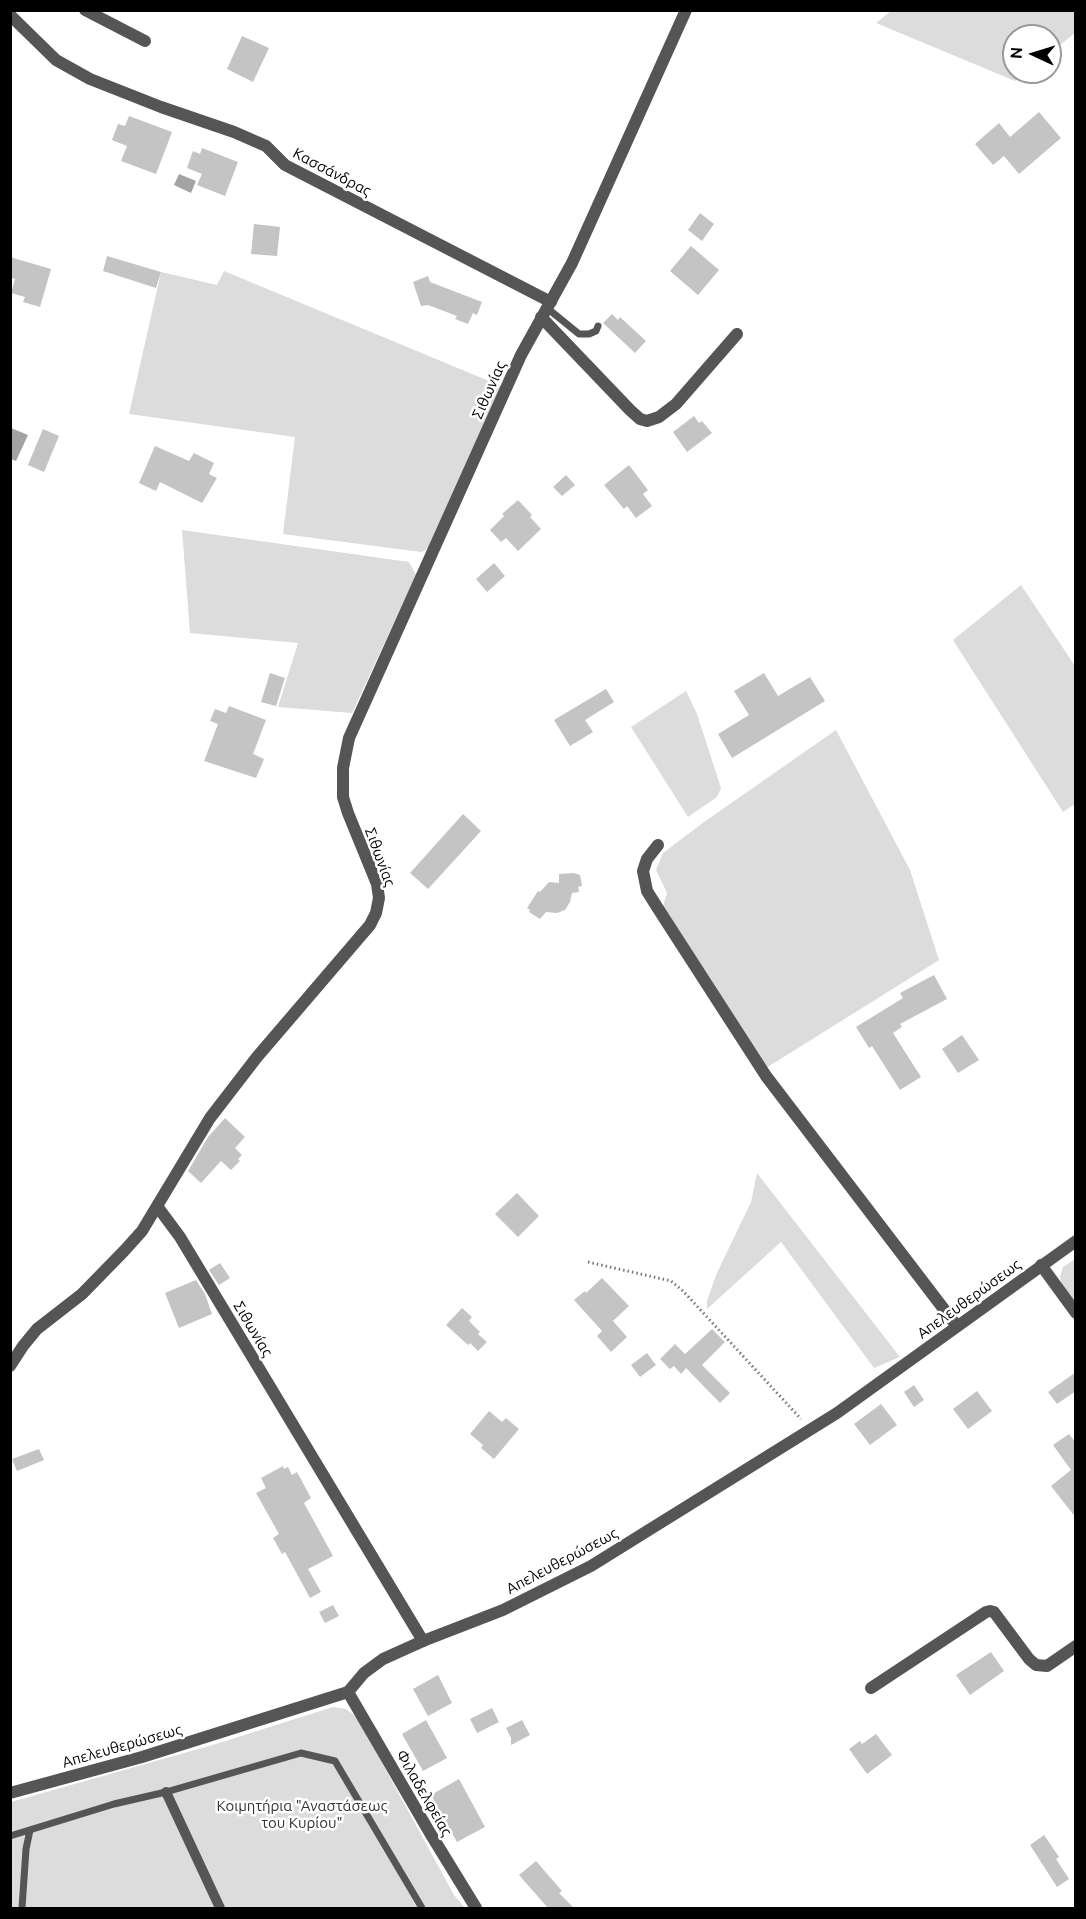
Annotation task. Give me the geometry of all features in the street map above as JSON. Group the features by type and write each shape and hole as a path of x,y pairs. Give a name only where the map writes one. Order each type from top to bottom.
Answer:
{"street":[{"path":"86,10 145,41"},
{"name":"Σιθωνίας","path":"423,1641 180,1236 157,1206 210,1118 257,1057 370,925 376,913 379,898 377,884 348,813 344,797 343,768 349,738 521,355 585,233 686,10"},
{"name":"Κασσάνδρας","path":"10,15 56,60 90,79 266,146 285,165 546,309 640,419 646,421 659,417 676,404 737,334"},
{"path":"658,845 649,855 643,871 647,891 657,908 766,1076 956,1326"},
{"path":"10,1366 37,1329 82,1294 124,1251 142,1230 157,1206"},
{"name":"Απελευθερώσεως","path":"10,1793 142,1757 348,1692 364,1673 383,1659 503,1610 591,1566 837,1413 1076,1241"},
{"path":"1041,1265 1076,1313"},
{"path":"871,1688 990,1611 994,1612 1032,1662 1036,1665 1047,1666"},
{"path":"1035,1675 1076,1646"},
{"name":"Φιλαδελφείας","path":"348,1692 476,1908"},
{"path":"166,1792 220,1908"}],"lane":[{"path":"546,309 579,334 589,334 596,331 598,326"},
{"path":"10,1836 114,1804 166,1792 301,1753 335,1761 422,1908"},
{"path":"22,1908 26,1849 30,1830"}],"path":[{"path":"588,1262 671,1281 683,1291 810,1429"}],"green space":[{"path":"891,11 1075,11 1075,33 1062,43 1062,24 1002,24 1002,76 876,23"},
{"path":"224,271 501,386 428,549 421,552 283,534 295,437 129,414 161,272 217,285"},
{"path":"182,530 409,562 416,575 352,713 278,707 298,643 190,633"},
{"path":"1021,585 1075,666 1075,804 1063,812 953,640"},
{"path":"686,691 697,714 721,788 717,797 688,817 631,727"},
{"path":"836,730 910,870 939,960 766,1068 662,909 667,893 656,870 663,853"},
{"path":"757,1173 900,1357 874,1368 781,1242 707,1309 707,1301 716,1275 751,1202"},
{"path":"1075,1259 1075,1307 1062,1288 1060,1277 1063,1267"},
{"name":"Κοιμητήρια \"Αναστάσεως του Κυρίου\"","path":"333,1707 346,1709 357,1717 454,1895 465,1908 11,1908 11,1802 216,1744"}],"shaded area":[{"path":"179,174 196,181 191,193 174,185"},
{"path":"11,428 28,435 16,461 11,459"}],"building":[{"path":"242,36 269,48 253,82 227,69"},
{"path":"1039,112 1061,138 1019,174 1004,156 993,165 975,144 999,123 1010,137"},
{"path":"129,116 172,132 156,174 121,161 127,146 112,140 118,124 125,126"},
{"path":"202,148 238,162 225,196 197,185 202,174 187,168 193,151 200,154"},
{"path":"700,213 714,224 702,241 688,230"},
{"path":"254,224 280,227 277,256 251,254"},
{"path":"691,246 719,270 698,295 670,271"},
{"path":"107,256 161,272 156,288 103,271"},
{"path":"10,257 51,269 40,307 23,302 25,297 11,293 15,279 10,277"},
{"path":"428,276 430,282 482,302 477,315 473,313 468,324 455,319 457,316 428,305 421,306 413,282"},
{"path":"612,314 618,320 620,317 646,341 635,353 603,323"},
{"path":"694,416 699,423 702,421 712,433 687,452 673,432"},
{"path":"43,429 59,436 44,472 28,465"},
{"path":"155,446 189,461 194,453 214,463 209,474 217,478 202,503 160,482 156,491 139,483"},
{"path":"629,465 648,490 643,494 652,506 636,518 627,506 624,509 604,485"},
{"path":"566,475 575,485 562,496 553,487"},
{"path":"518,500 541,529 518,551 506,538 501,542 490,530 504,516 502,514"},
{"path":"494,563 505,576 487,592 476,579"},
{"path":"270,673 285,678 276,706 261,702"},
{"path":"764,673 778,696 810,677 825,701 732,758 718,734 749,715 734,691"},
{"path":"606,689 614,702 585,720 593,732 570,746 554,720"},
{"path":"229,706 266,720 253,754 264,759 256,778 204,761 218,724 210,721 215,709 226,713"},
{"path":"463,814 481,831 428,889 410,873"},
{"path":"559,874 580,875 582,886 578,887 579,892 572,893 565,910 557,913 546,912 540,919 529,912 527,908 538,891 540,892 549,882 559,883"},
{"path":"934,975 947,999 900,1024 902,1027 893,1033 921,1077 900,1090 872,1046 869,1048 856,1027 903,998 900,993"},
{"path":"962,1035 979,1060 958,1073 942,1049"},
{"path":"225,1118 245,1137 235,1148 242,1155 238,1159 240,1161 231,1170 221,1161 201,1183 188,1171 208,1137"},
{"path":"517,1193 539,1216 518,1237 495,1214"},
{"path":"220,1263 230,1278 219,1285 209,1270"},
{"path":"602,1278 629,1306 613,1321 627,1337 611,1352 597,1336 602,1331 574,1300 585,1291 586,1293"},
{"path":"196,1280 205,1294 212,1314 179,1328 165,1293"},
{"path":"462,1308 472,1317 469,1321 487,1342 478,1351 446,1325"},
{"path":"712,1329 725,1342 702,1365 730,1393 720,1403 686,1368 681,1374 674,1366 670,1369 660,1359 675,1344 685,1354"},
{"path":"647,1353 656,1365 640,1377 631,1365"},
{"path":"1076,1372 1076,1391 1057,1404 1048,1392"},
{"path":"914,1385 924,1400 914,1407 904,1392"},
{"path":"977,1391 992,1411 968,1429 953,1409"},
{"path":"881,1404 897,1425 870,1445 854,1424"},
{"path":"489,1411 502,1422 506,1418 519,1429 494,1459 470,1434"},
{"path":"1069,1434 1076,1443 1076,1518 1051,1486 1071,1470 1053,1445"},
{"path":"39,1449 44,1460 17,1471 12,1459"},
{"path":"283,1466 284,1469 288,1467 292,1475 297,1472 311,1498 304,1503 333,1556 308,1569 321,1592 310,1598 285,1552 282,1554 273,1538 279,1534 256,1493 266,1488 261,1478"},
{"path":"333,1605 339,1616 325,1623 319,1612"},
{"path":"991,1652 1004,1671 970,1695 956,1675"},
{"path":"438,1675 452,1703 428,1716 413,1689"},
{"path":"492,1708 499,1722 477,1733 470,1719"},
{"path":"426,1720 447,1758 423,1771 402,1734"},
{"path":"522,1720 530,1735 511,1745 511,1738 506,1728"},
{"path":"876,1734 892,1755 867,1774 849,1749 860,1741 862,1744"},
{"path":"459,1779 485,1827 457,1842 431,1795"},
{"path":"1044,1835 1059,1857 1056,1859 1069,1879 1057,1887 1030,1845"},
{"path":"536,1861 562,1891 559,1893 574,1908 548,1908 519,1875"}]}
